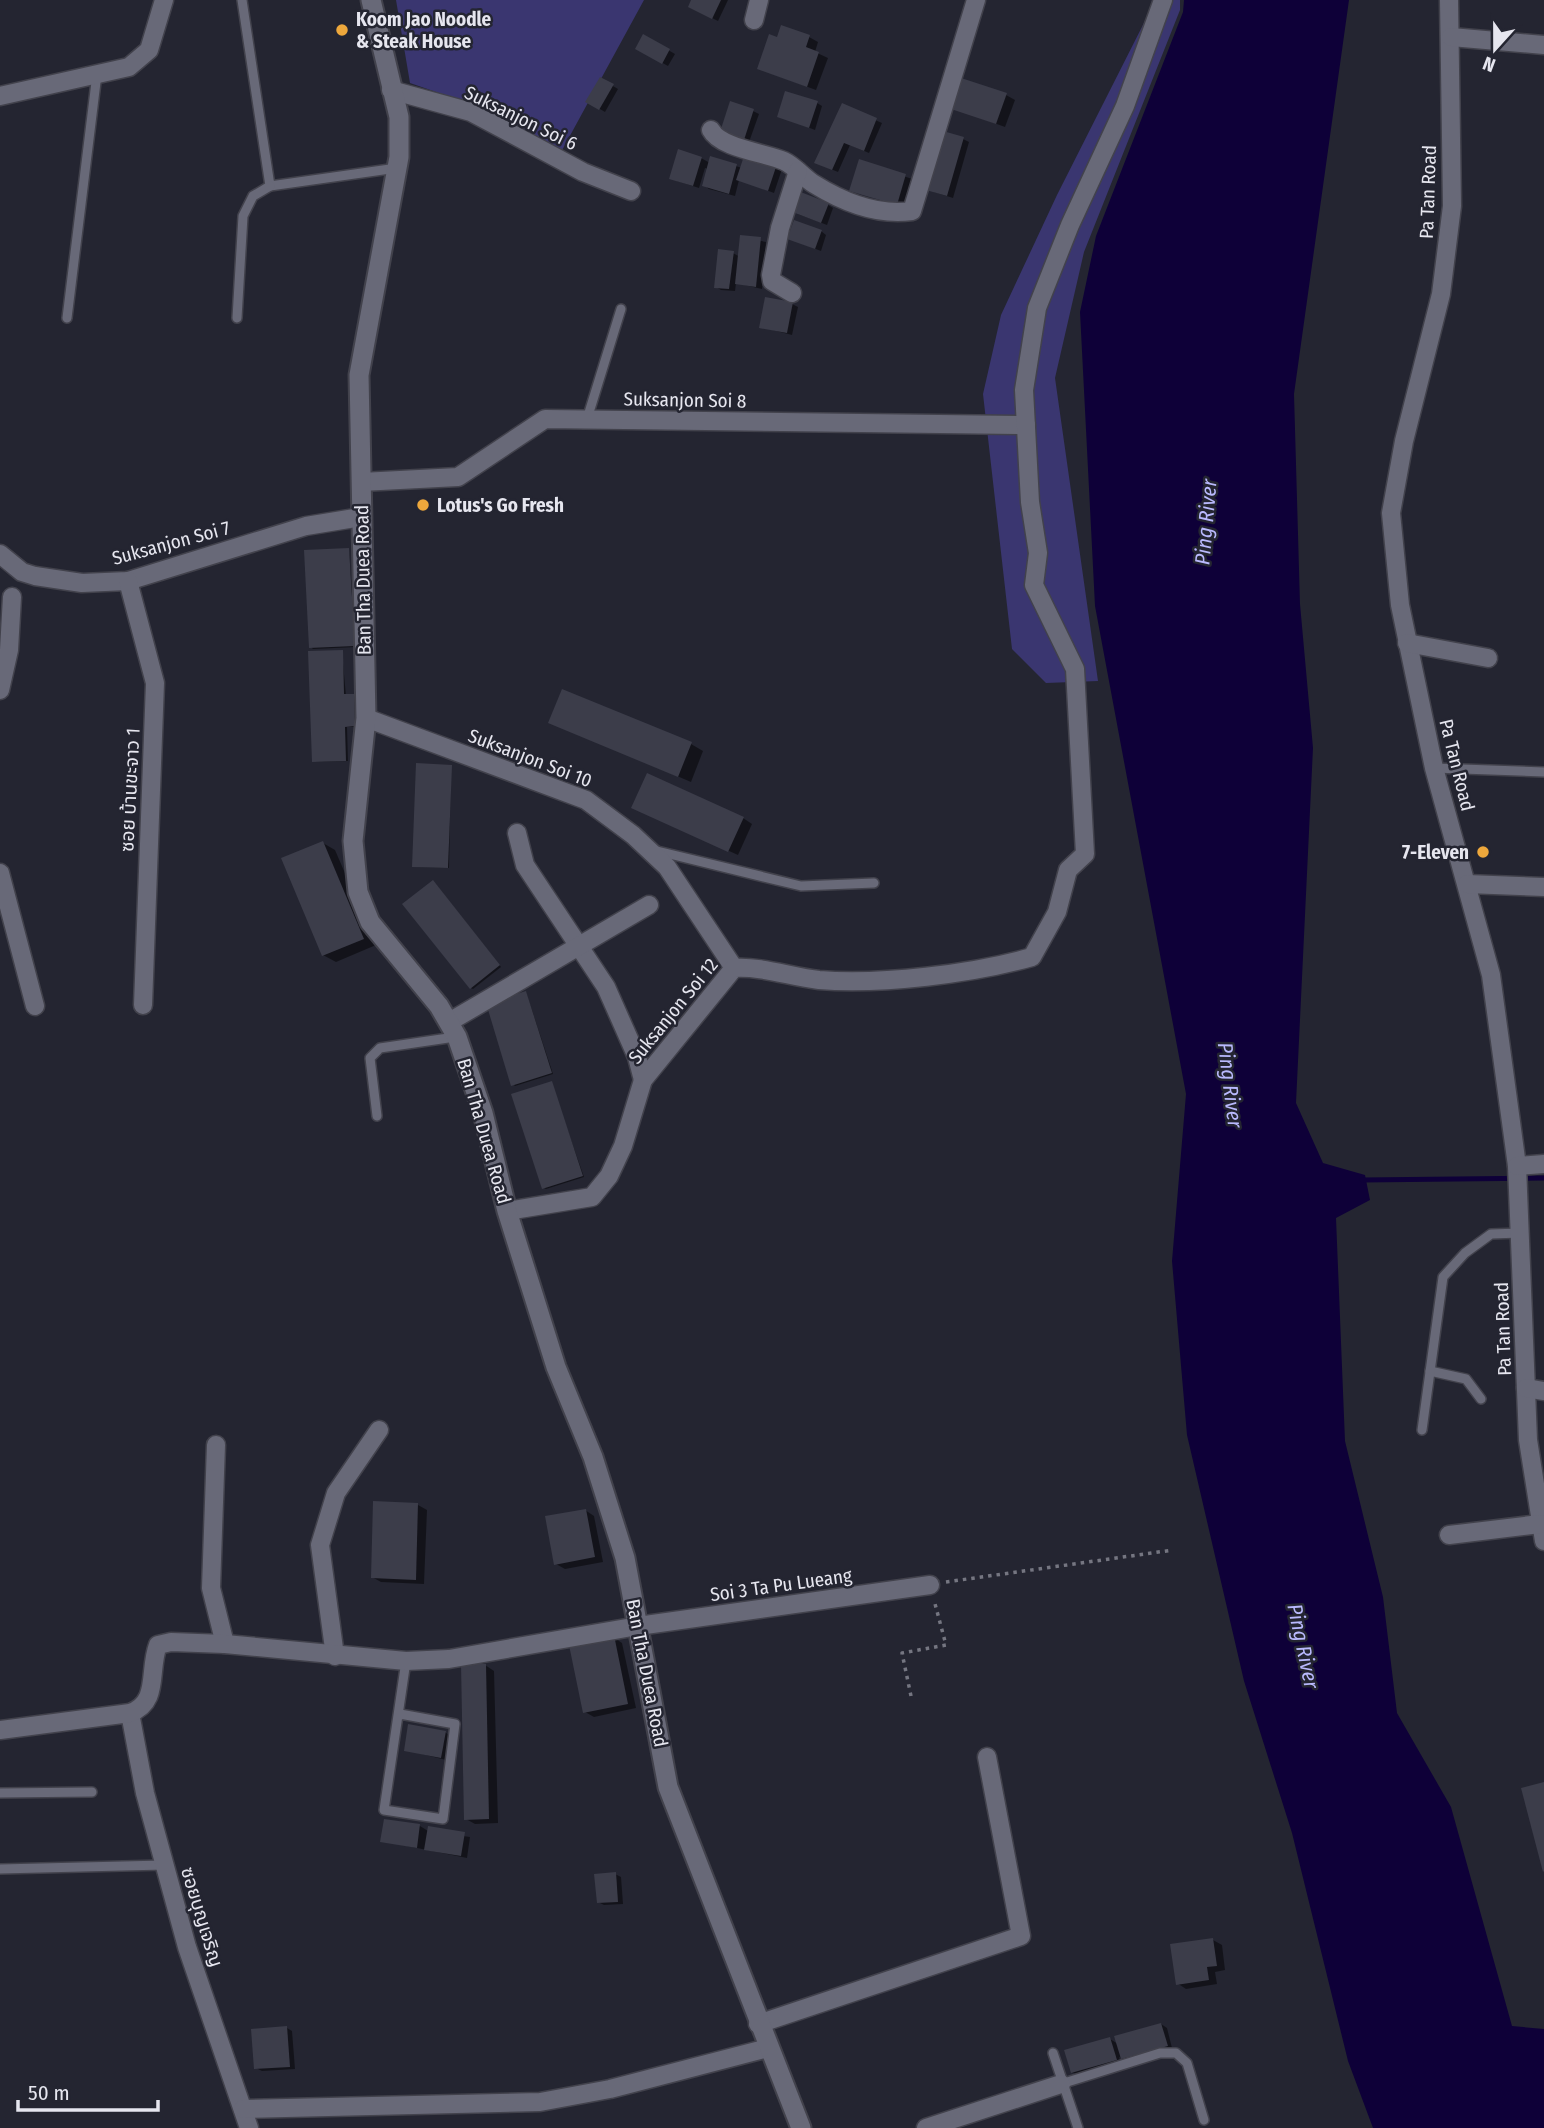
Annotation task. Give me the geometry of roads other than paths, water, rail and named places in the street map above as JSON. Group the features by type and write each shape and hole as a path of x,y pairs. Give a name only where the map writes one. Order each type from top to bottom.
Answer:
{"street":[{"path":"0,96 129,67 149,50 164,0"},
{"name":"Ban Tha Duea Road","path":"371,0 399,117 397,168 359,375 366,718 353,841 358,892 370,922 453,1029 483,1113 507,1211 556,1367 593,1457 625,1558 668,1787 758,2024 801,2128"},
{"path":"754,20 759,0"},
{"path":"711,130 717,138 786,162 841,199 880,212 912,211 976,0"},
{"path":"1026,425 1024,390 1037,308 1070,225 1125,106 1163,0"},
{"name":"Pa Tan Road","path":"1449,0 1452,206 1441,294 1404,441 1391,513 1399,606 1434,768 1491,975 1517,1166 1528,1440 1542,1533"},
{"path":"1451,37 1544,45"},
{"name":"Suksanjon Soi 6","path":"391,90 471,112 572,167 631,191"},
{"path":"792,293 772,281 771,275 780,228 798,171"},
{"name":"Suksanjon Soi 8","path":"361,482 458,477 545,419 1026,425"},
{"name":"Suksanjon Soi 12","path":"507,1211 593,1197 609,1176 623,1146 643,1080 734,968 820,980 889,979 1002,966 1032,957 1057,912 1068,870 1085,854 1086,823 1075,669 1034,585 1038,553 1030,502 1026,425"},
{"name":"Suksanjon Soi 7","path":"35,576 82,583 128,581 306,526 361,517"},
{"path":"0,541 30,565 35,576"},
{"path":"0,554 22,572 35,576"},
{"path":"0,690 9,650 6,602 35,576"},
{"name":"ซอย บ้านขะจาว 1","path":"128,581 155,683 143,1004"},
{"path":"1407,643 1488,658"},
{"name":"Suksanjon Soi 10","path":"366,718 586,800 667,867 734,968"},
{"path":"517,833 525,865 606,987 637,1057 643,1080"},
{"path":"0,873 35,1006"},
{"path":"1467,884 1544,887"},
{"path":"453,1029 649,905"},
{"path":"1517,1166 1544,1164"},
{"path":"1526,1388 1544,1391"},
{"path":"335,1656 320,1545 336,1493 379,1430"},
{"path":"216,1445 211,1588 225,1644"},
{"path":"1449,1535 1542,1533"},
{"name":"Soi 3 Ta Pu Lueang","path":"130,1713 142,1709 150,1698 153,1657 158,1645 171,1642 225,1644 406,1661 449,1659 638,1626 930,1585"},
{"path":"0,1730 130,1713"},
{"name":"ซอยบุญเจริญ","path":"130,1713 145,1793 187,1947 249,2128"},
{"path":"758,2024 1021,1936 987,1757"},
{"path":"243,2109 540,2102 622,2086 768,2048"},
{"path":"926,2128 1061,2084"}],"lane":[{"path":"242,0 270,186"},
{"path":"67,318 97,74"},
{"path":"237,318 243,216 253,197 270,186 397,168"},
{"path":"587,419 621,309"},
{"path":"1434,768 1544,772"},
{"path":"648,849 802,886 874,883"},
{"path":"377,1116 370,1058 380,1048 453,1029"},
{"path":"1422,1430 1443,1277 1465,1253 1492,1234 1520,1233"},
{"path":"1430,1371 1466,1379 1481,1399"},
{"path":"400,1714 455,1724 443,1819 384,1810 406,1661"},
{"path":"0,1793 92,1792"},
{"path":"0,1869 164,1864"},
{"path":"1053,2053 1061,2084 1078,2128"},
{"path":"1061,2084 1160,2053 1176,2053 1187,2063 1204,2120"}],"water":[{"name":"Ping River","path":"1184,0 1349,0 1294,394 1300,604 1313,748 1296,1103 1323,1163 1365,1175 1370,1200 1336,1218 1345,1441 1383,1597 1397,1713 1451,1807 1512,2026 1544,2029 1544,2128 1373,2128 1348,2061 1292,1833 1244,1681 1187,1435 1172,1261 1186,1094 1095,606 1080,312 1096,236 1183,12"}],"waterway":[{"path":"1362,1180 1544,1178"}],"place":[{"name":"Koom Jao Noodle & Steak House","path":"342,30"},
{"name":"Lotus's Go Fresh","path":"423,505"},
{"name":"7-Eleven","path":"1483,852"}]}
